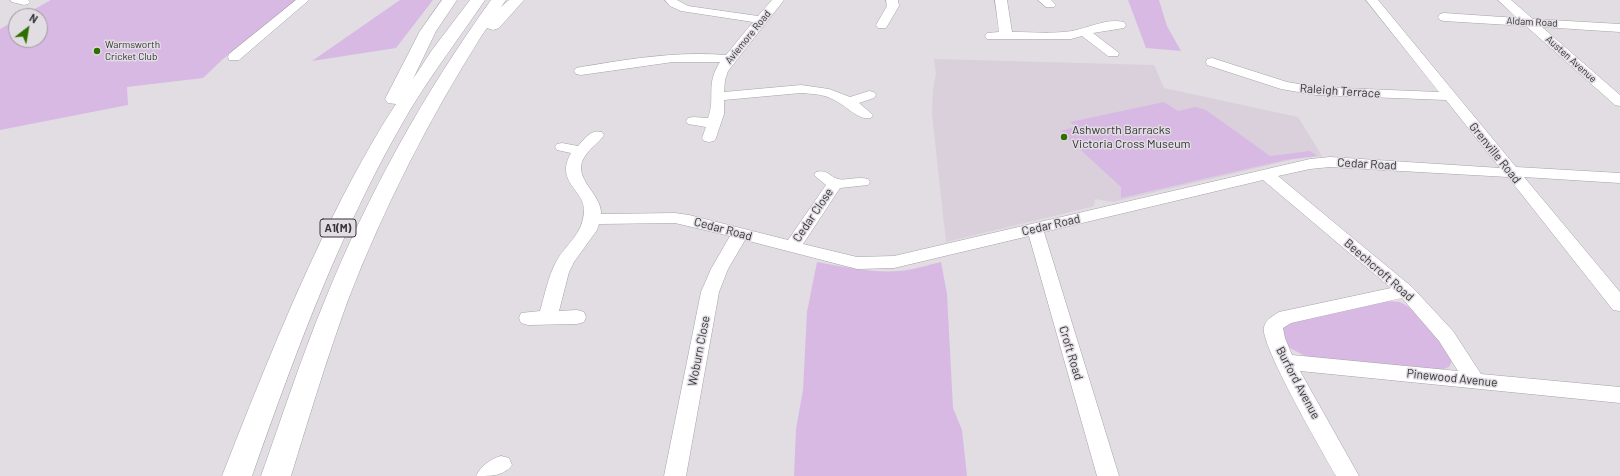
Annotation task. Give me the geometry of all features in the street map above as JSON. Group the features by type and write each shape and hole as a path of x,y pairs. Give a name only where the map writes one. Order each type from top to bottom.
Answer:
{"highway":[{"path":"353,198 368,151 382,118 397,93 428,31 450,0"},
{"name":"A1(M)","path":"237,476 274,374 332,240 353,198 403,107 444,46 478,0"},
{"name":"A1(M)","path":"276,476 311,371 337,300 387,189 412,137 437,92 466,45 499,0"},
{"path":"387,189 472,52 498,19 517,0"}],"street":[{"path":"234,57 303,0"},
{"path":"671,0 674,4 685,8 762,20"},
{"name":"Aviemore Road","path":"709,138 717,114 718,80 721,71 729,59 778,0"},
{"path":"882,25 893,6 892,0"},
{"path":"1001,0 1006,36"},
{"name":"Grenville Road","path":"1372,0 1448,96 1620,305"},
{"name":"Austen Avenue","path":"1504,0 1620,102"},
{"name":"Aldam Road","path":"1444,17 1620,28"},
{"path":"990,36 1060,35 1120,25"},
{"path":"1084,32 1113,54"},
{"path":"581,71 608,61 670,57 710,57 729,59"},
{"name":"Raleigh Terrace","path":"1212,62 1240,67 1286,86 1316,91 1448,96"},
{"path":"717,97 801,89 823,91 842,97 866,116"},
{"path":"849,102 869,95"},
{"path":"693,121 714,123"},
{"path":"548,317 563,266 589,230 592,219 593,206 575,178 573,170 577,155 597,135"},
{"path":"562,147 581,151"},
{"name":"Cedar Road","path":"592,219 675,218 689,220 857,263 894,262 1310,164 1330,162 1620,178"},
{"name":"Beechcroft Road","path":"1266,174 1406,291 1446,336 1475,380"},
{"name":"Cedar Close","path":"792,247 828,179 862,182"},
{"name":"Croft Road","path":"1035,229 1108,476"},
{"name":"Woburn Close","path":"675,476 710,292 714,279 726,255 741,233"},
{"name":"Burford Avenue","path":"1348,476 1284,362 1272,328 1277,322 1286,317 1406,291"},
{"path":"528,318 578,317"},
{"name":"Pinewood Avenue","path":"1284,362 1620,395"}],"shaded area":[{"name":"Warmsworth Cricket Club","path":"51,0 297,0 223,59 203,78 127,87 128,105 0,130 0,29 8,24 8,48 48,48 48,8 36,8"},
{"path":"400,0 433,0 396,48 312,61"},
{"path":"1128,0 1159,0 1167,26 1181,51 1146,48"},
{"path":"934,59 1154,65 1164,88 1298,117 1322,156 1295,159 1113,202 1095,199 1094,206 1091,207 946,242 932,114 933,90 936,73"},
{"path":"1164,102 1178,111 1195,107 1206,110 1270,156 1310,151 1317,156 1285,160 1121,198 1121,187 1060,131 1076,127 1070,122"},
{"path":"817,262 858,269 899,271 910,270 941,262 947,294 953,408 962,430 967,476 794,476 796,429 803,390 807,312"},
{"path":"1387,301 1400,302 1418,312 1453,359 1449,367 1438,371 1307,357 1286,346 1281,328 1285,324"}],"place":[{"name":"Warmsworth Cricket Club","path":"97,51"},
{"name":"Ashworth Barracks Victoria Cross Museum","path":"1064,137"}]}
